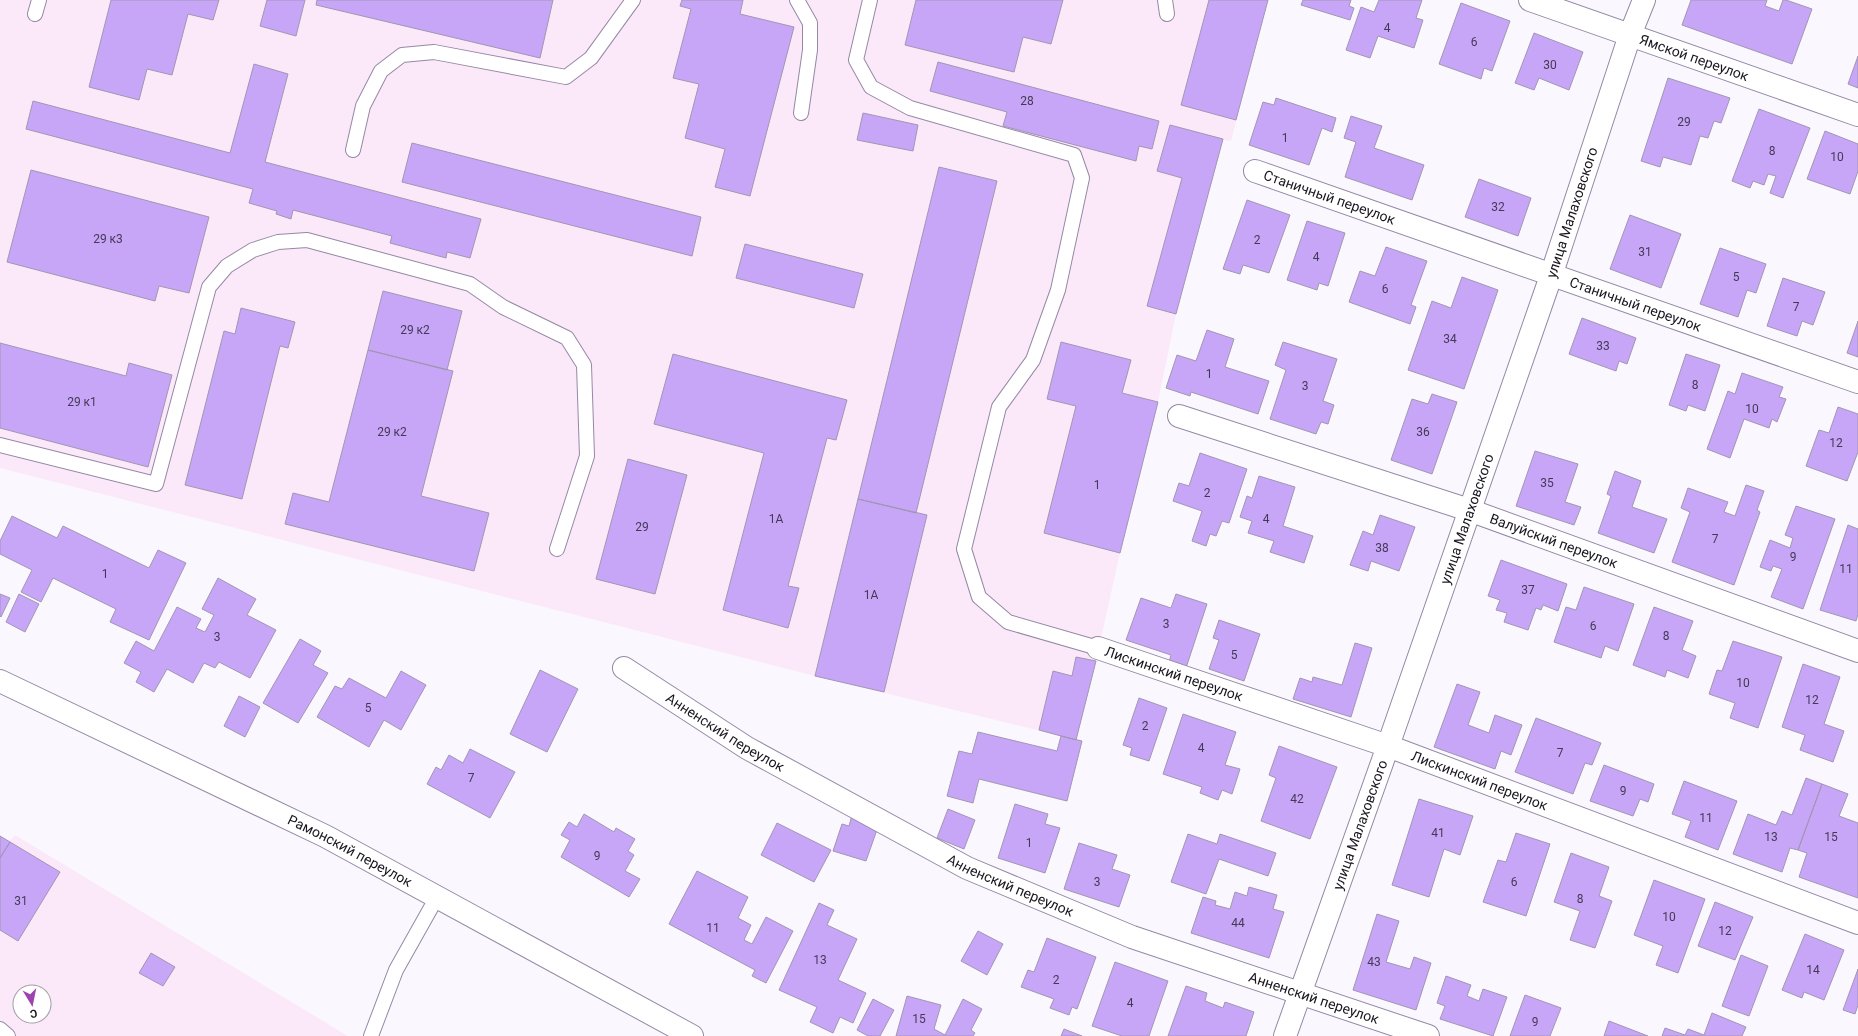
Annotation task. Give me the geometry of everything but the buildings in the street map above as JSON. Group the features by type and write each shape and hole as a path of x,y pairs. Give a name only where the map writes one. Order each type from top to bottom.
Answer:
{"street":[{"name":"Ямской переулок","path":"1530,0 1858,114"},
{"name":"улица Малаховского","path":"1285,1036 1388,746 1551,276 1630,35 1644,0"},
{"name":"Станичный переулок","path":"1255,171 1551,276 1858,382"},
{"name":"Валуйский переулок","path":"1179,416 1469,510 1858,651"},
{"name":"Лискинский переулок","path":"1098,648 1388,746 1858,923"},
{"name":"Анненский переулок","path":"624,668 747,748 967,868 1132,937 1428,1036"},
{"name":"Рамонский переулок","path":"0,681 325,836 692,1036"}],"lane":[{"path":"35,14 39,0"},
{"path":"353,150 363,106 381,71 402,55 434,52 566,77 591,58 633,0"},
{"path":"797,0 810,23 810,50 801,113"},
{"path":"870,0 856,60 871,88 910,108 1074,155 1082,178 1058,290 1033,360 999,408 964,549 979,597 1008,622 1098,648"},
{"path":"1165,0 1167,14"},
{"path":"0,445 156,484 209,287 227,266 253,250 278,242 307,240 470,284 503,307 567,338 584,365 587,456 557,549"},
{"path":"371,1036 396,970 437,897"},
{"path":"0,1029 8,1036"}],"shaded area":[{"path":"0,0 1268,0 1231,141 1223,140 1176,314 1158,402 1120,553 1096,661 1061,736 815,676 0,468"},
{"path":"15,835 348,1036 0,1036 0,836 10,841"}]}
